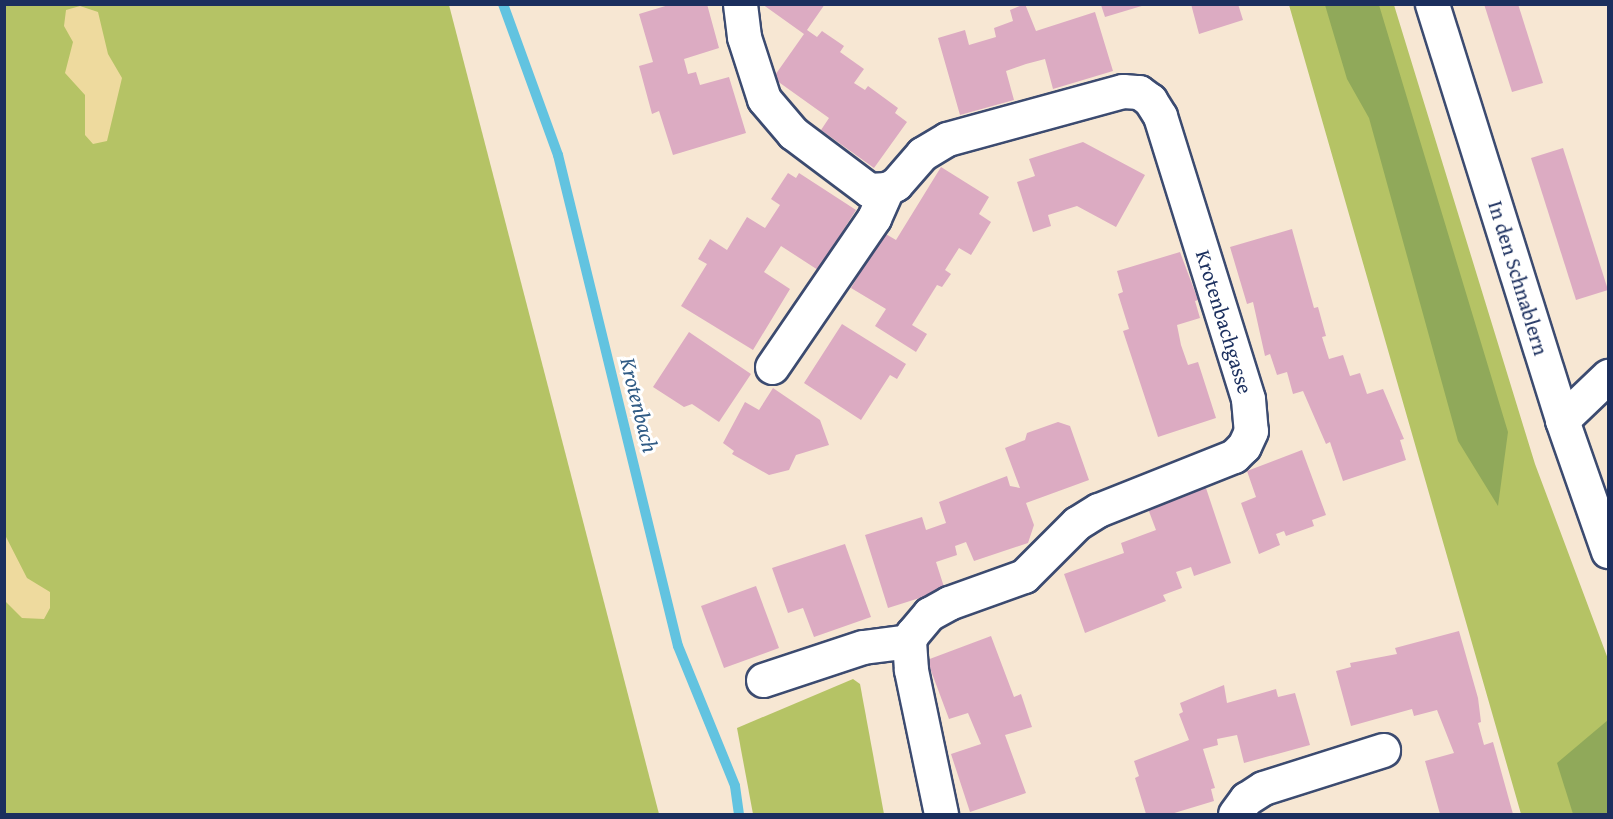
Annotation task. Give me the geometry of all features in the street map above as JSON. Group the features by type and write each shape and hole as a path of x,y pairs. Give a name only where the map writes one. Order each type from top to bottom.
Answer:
{"street":[{"path":"740,4 755,78 776,116 869,190 887,189"},
{"name":"In den Schnablern","path":"1432,4 1562,420 1608,551"},
{"name":"Krotenbachgasse","path":"772,367 874,218 887,189 922,154 947,139 1123,91 1139,92 1160,116 1251,417 1244,446 1234,456 1098,510 1077,523 1024,576 929,614 909,641"},
{"path":"1562,420 1608,376"},
{"path":"763,680 863,647 909,641 911,670 940,814"},
{"path":"1235,814 1246,799 1263,788 1383,750"}],"green space":[{"path":"5,5 449,5 659,814 5,814"},
{"path":"1289,5 1394,5 1535,464 1608,659 1608,814 1521,814"},
{"path":"1325,5 1379,5 1508,432 1498,506 1458,441 1369,118 1347,79"},
{"path":"853,679 860,684 884,814 753,814 737,728"},
{"path":"1608,720 1608,814 1573,814 1557,763"}],"sand":[{"path":"80,6 98,12 108,54 122,78 107,141 93,144 85,135 85,95 65,73 73,42 64,26 66,10"},
{"path":"4,533 27,578 50,592 50,608 44,619 22,618 5,601"}],"building":[{"path":"672,4 707,4 719,48 684,59 688,74 696,72 700,85 729,77 746,133 673,155 659,111 652,114 639,66 653,62 639,14"},
{"path":"762,4 825,4 807,30 817,37 822,31 844,46 840,52 864,69 854,83 865,90 868,86 898,108 895,113 907,122 874,168 821,130 829,118 773,78 804,34"},
{"path":"1025,4 1036,31 1095,12 1113,71 1053,89 1045,59 1026,64 1006,71 1014,100 960,115 938,38 965,30 969,45 996,37 994,28 1013,21 1010,10"},
{"path":"1191,4 1238,4 1243,20 1199,34"},
{"path":"1484,4 1518,4 1543,83 1512,92"},
{"path":"1101,5 1145,5 1105,17"},
{"path":"1083,142 1145,175 1116,227 1077,206 1048,215 1051,226 1033,232 1017,182 1035,176 1029,159"},
{"path":"1563,148 1608,290 1576,300 1531,158"},
{"path":"941,167 989,197 979,214 991,222 971,255 959,248 945,270 951,274 942,287 937,285 912,325 927,334 916,352 875,326 886,309 851,288 884,233 896,240"},
{"path":"788,173 796,178 799,173 856,210 818,270 781,246 764,272 790,289 753,350 681,306 707,264 698,259 710,239 727,250 747,217 765,228 780,205 771,199"},
{"path":"1292,229 1314,308 1318,307 1326,336 1322,337 1329,359 1343,355 1350,376 1360,373 1367,394 1383,389 1404,439 1400,440 1406,460 1343,481 1330,442 1326,444 1303,391 1293,394 1287,372 1277,375 1270,354 1265,356 1253,302 1247,304 1230,247"},
{"path":"1180,252 1198,300 1195,301 1200,318 1177,325 1181,345 1188,365 1198,362 1216,418 1158,437 1123,331 1129,329 1118,294 1123,292 1117,271"},
{"path":"842,324 906,364 897,379 890,375 861,420 804,383"},
{"path":"689,332 751,374 719,422 692,404 684,407 653,387"},
{"path":"773,388 820,420 829,445 796,455 789,470 769,475 732,454 734,451 723,443 745,402 759,410"},
{"path":"1058,422 1070,426 1089,480 1026,503 1034,525 1028,543 974,561 966,542 955,546 957,555 936,562 945,590 888,608 865,535 922,517 926,530 946,523 939,502 1007,476 1010,486 1020,488 1005,448 1025,440 1027,433"},
{"path":"1302,450 1326,515 1312,520 1314,526 1286,536 1284,531 1276,534 1280,545 1259,554 1241,503 1256,497 1247,471"},
{"path":"1205,485 1231,563 1194,576 1191,567 1176,572 1182,588 1163,595 1166,601 1085,633 1064,574 1124,553 1121,543 1156,530 1147,506"},
{"path":"845,544 871,617 814,637 803,608 788,613 772,568"},
{"path":"756,586 779,648 724,668 701,606"},
{"path":"1459,631 1478,698 1481,722 1478,723 1484,745 1493,742 1513,814 1440,814 1425,761 1454,753 1437,710 1414,716 1412,709 1351,726 1336,671 1351,667 1350,663 1397,654 1395,648"},
{"path":"991,636 1014,697 1021,694 1032,727 1005,735 1026,793 970,812 951,754 981,744 968,713 949,719 927,660"},
{"path":"1224,685 1227,703 1276,689 1278,697 1295,693 1310,745 1244,763 1237,735 1217,739 1218,745 1203,749 1215,788 1211,789 1214,801 1171,814 1146,814 1135,778 1139,776 1134,761 1189,740 1179,714 1183,712 1180,703"}],"waterway":[{"name":"Krotenbach","path":"503,4 558,155 678,646 735,786 739,814"}]}
